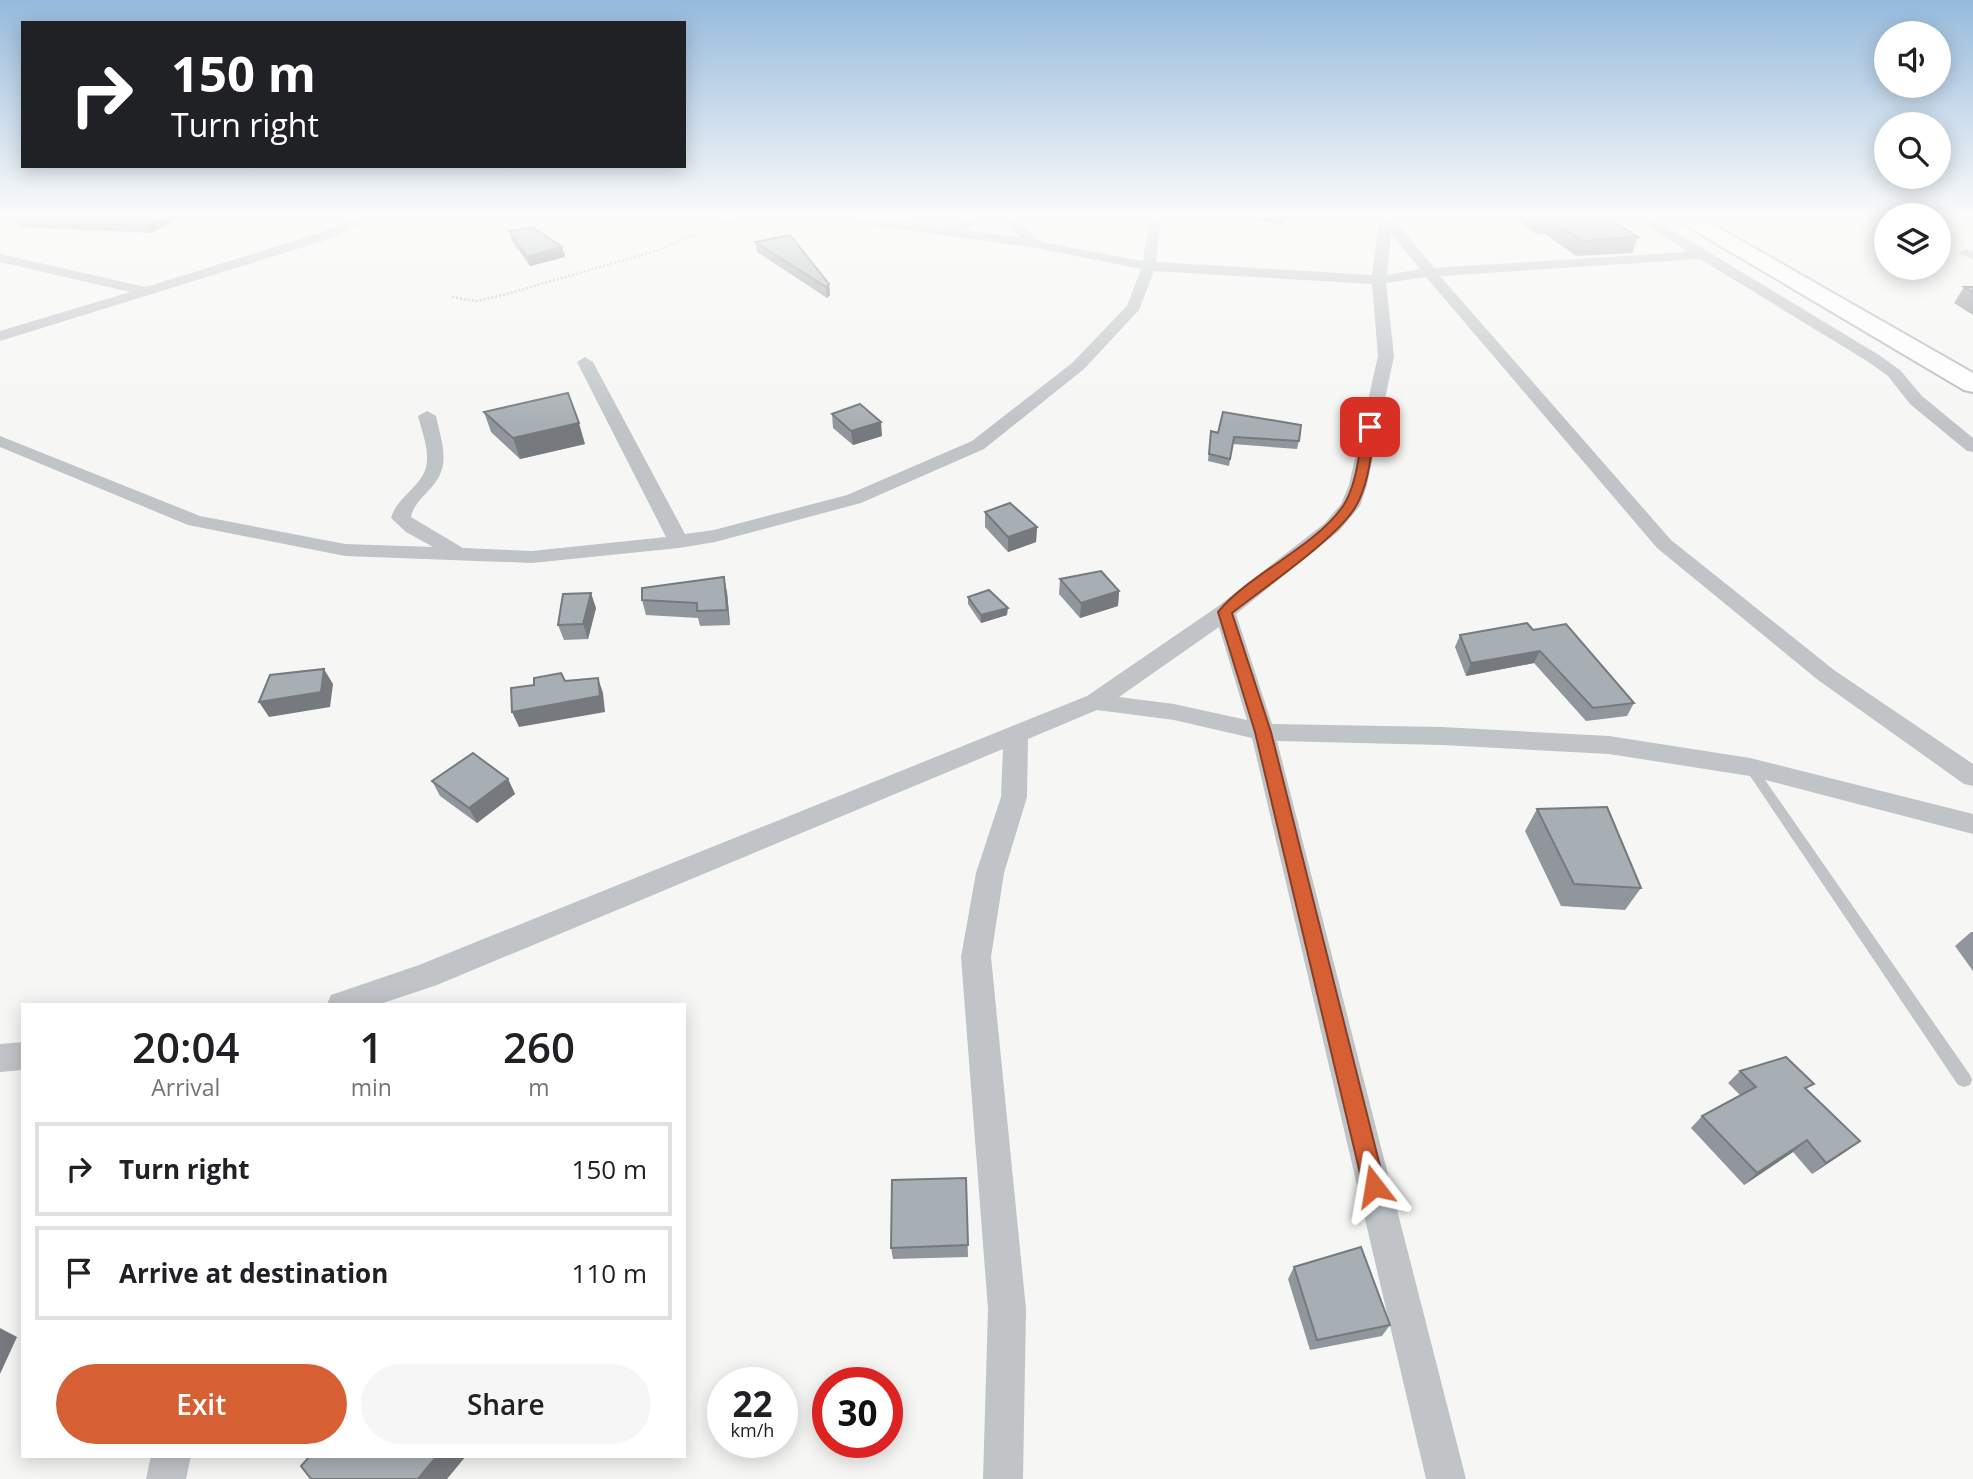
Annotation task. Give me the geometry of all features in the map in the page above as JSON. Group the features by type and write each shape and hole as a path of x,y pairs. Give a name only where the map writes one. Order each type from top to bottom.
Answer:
{"main road":[{"path":"1803,285 1973,384"}],"street":[{"path":"118,285 149,292"},
{"path":"0,336 171,285"},
{"path":"0,441 195,521 345,550 531,557 679,542 715,536 854,499 978,444 1078,366 1134,307 1142,285"},
{"path":"345,1003 426,976 1094,702 1225,612 1332,527 1350,506 1358,485 1386,356 1379,285"},
{"path":"1441,285 1664,544 1826,675 1973,777"},
{"path":"1750,285 1894,373 1916,400 1973,447"},
{"path":"585,362 679,542"},
{"path":"427,416 436,458 435,470 402,507 401,518 413,528 462,554"},
{"path":"1225,612 1263,732 1446,1479"},
{"path":"1094,702 1174,712 1263,732 1442,736 1609,745 1750,767 1973,824"},
{"path":"1003,1479 1007,1309 976,957 990,873 1014,797 1016,734"},
{"path":"0,1058 21,1056"},
{"path":"166,1479 171,1458"}],"lane":[{"path":"1750,767 1964,1080"}],"path":[{"path":"452,297 476,300 538,285"}],"building":[{"path":"568,393 579,423 513,438 484,412"},
{"path":"860,404 881,422 851,431 832,414"},
{"path":"1223,412 1301,425 1299,441 1234,437 1230,459 1209,454 1211,431 1218,433"},
{"path":"1010,503 1037,527 1008,537 985,512"},
{"path":"1101,571 1119,591 1081,603 1060,579"},
{"path":"724,577 727,610 697,611 697,603 642,600 642,588"},
{"path":"989,590 1008,608 981,615 968,597"},
{"path":"591,593 583,624 558,625 563,594"},
{"path":"1527,623 1533,630 1566,624 1634,703 1593,708 1540,651 1471,663 1460,635"},
{"path":"324,669 321,692 259,702 270,675"},
{"path":"561,673 565,681 598,678 600,696 512,712 511,688 534,685 534,678"},
{"path":"473,753 508,779 469,808 432,781"},
{"path":"1607,807 1641,888 1574,884 1537,809"},
{"path":"1786,1057 1814,1084 1805,1088 1860,1141 1826,1163 1807,1140 1757,1173 1702,1116 1756,1087 1740,1071"},
{"path":"966,1178 968,1245 891,1248 892,1180"},
{"path":"1361,1247 1390,1325 1317,1340 1294,1267"},
{"path":"308,1458 435,1458 418,1479 311,1479 301,1466"}],"route":[{"path":"1370,427 1358,485 1350,506 1332,527 1225,612 1263,732 1374,1186"}]}
